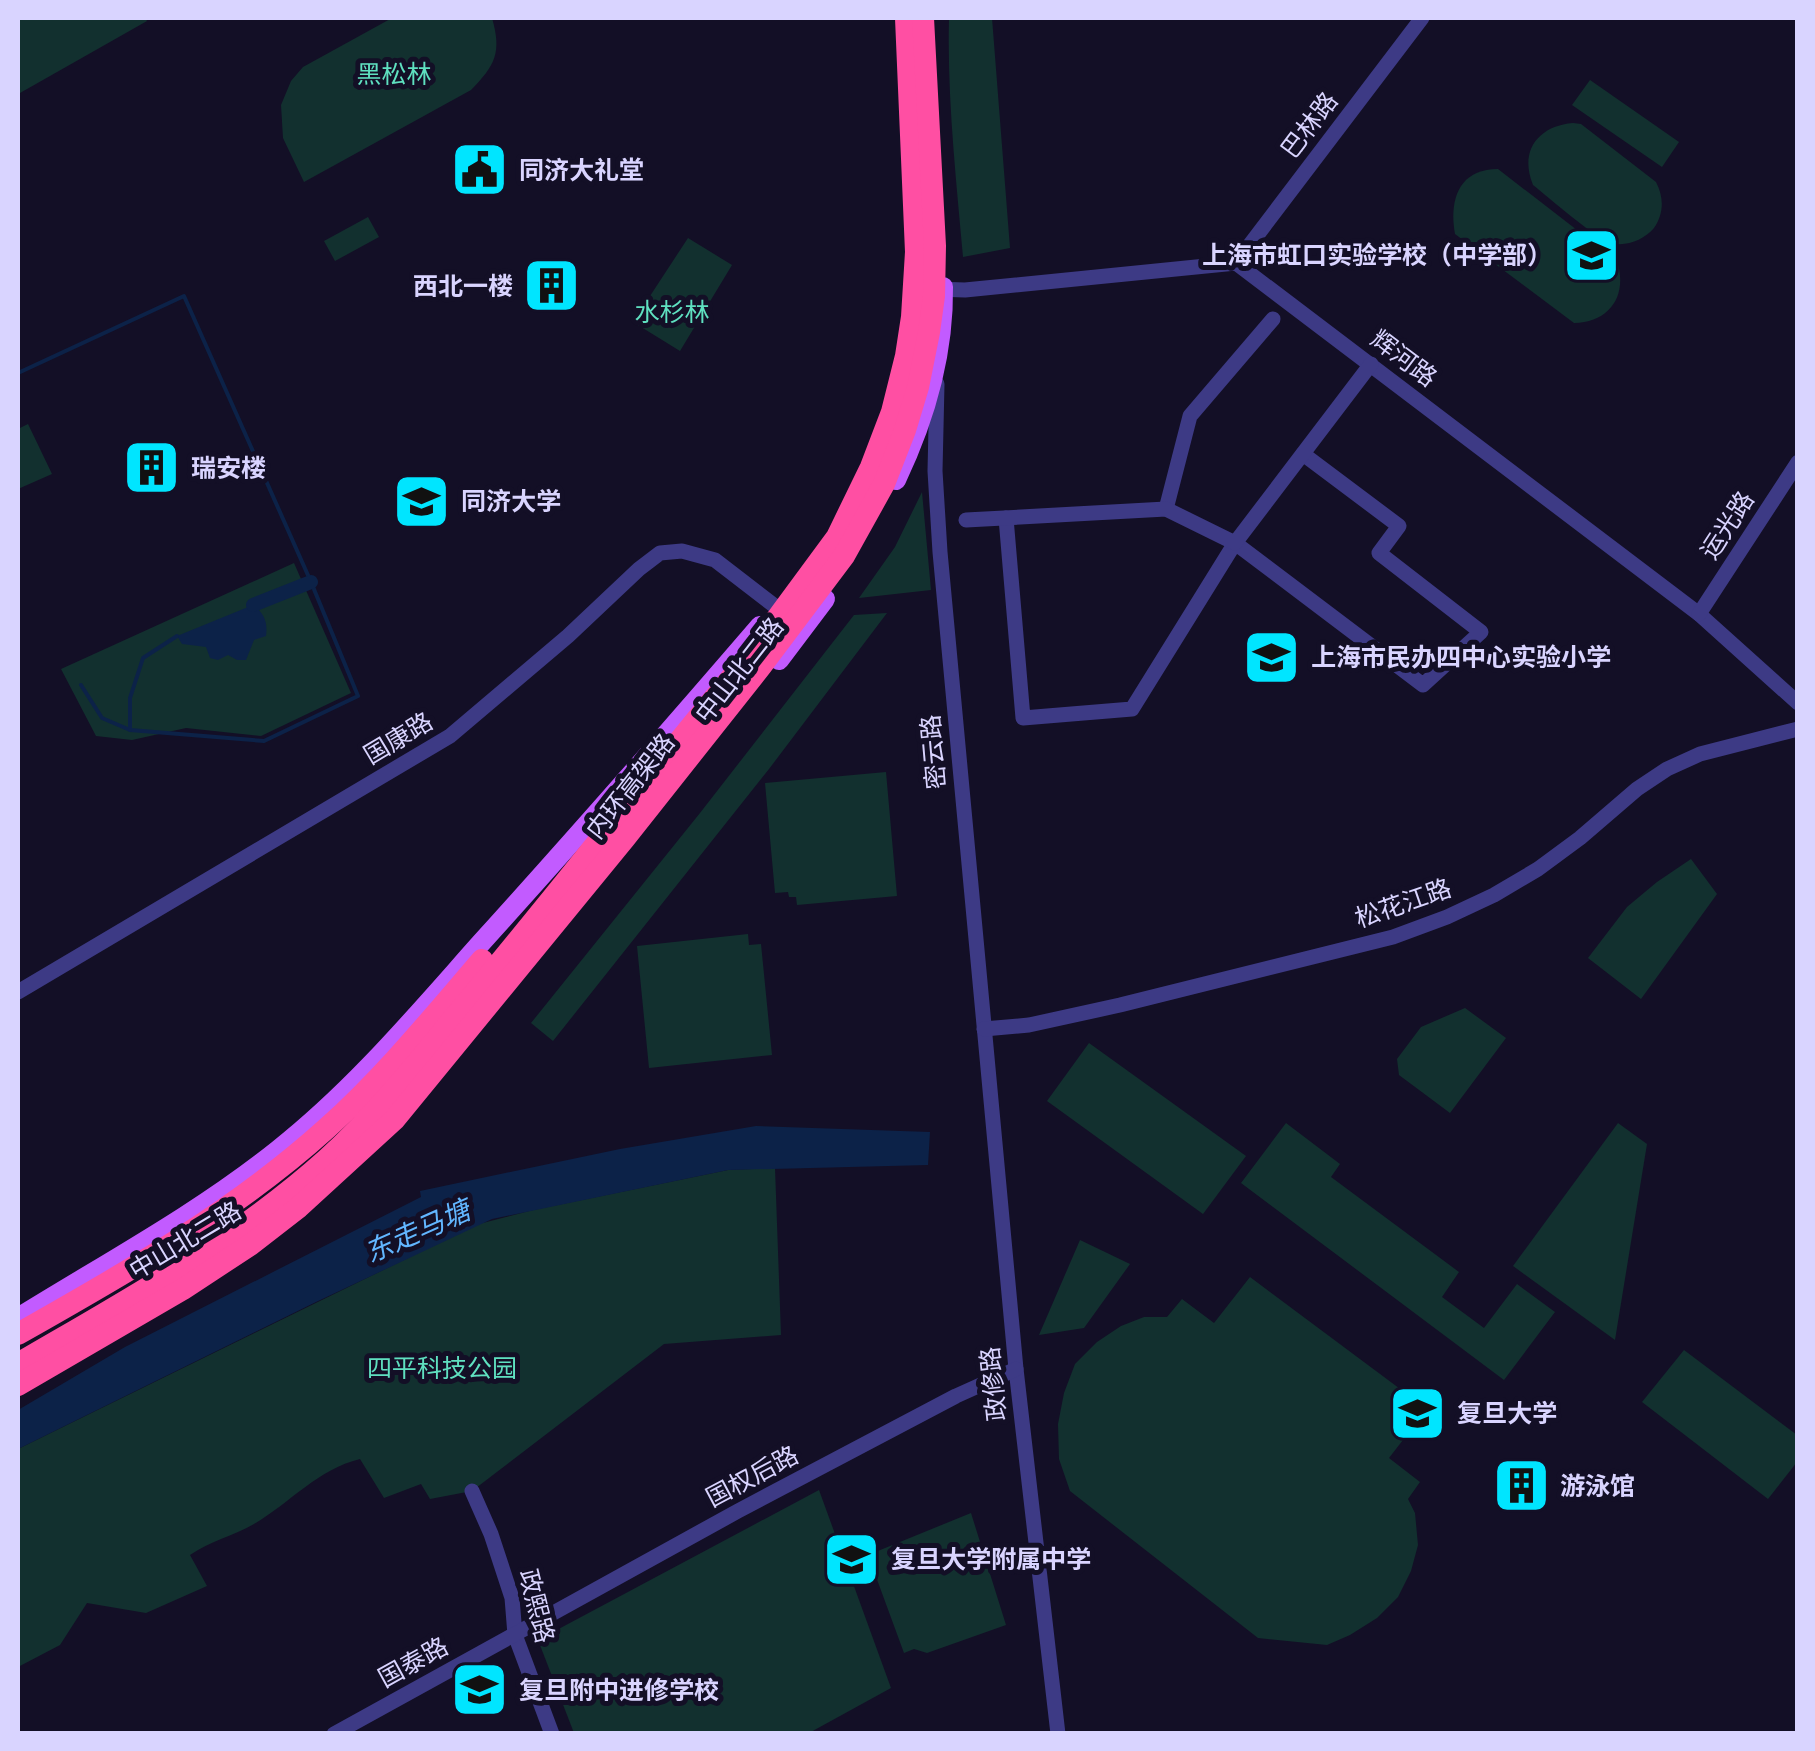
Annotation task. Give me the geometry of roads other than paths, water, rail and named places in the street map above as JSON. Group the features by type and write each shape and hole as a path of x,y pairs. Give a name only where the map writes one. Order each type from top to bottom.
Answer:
{"highway":[{"name":"内环高架路","path":"18,1365 212,1248 265,1210 350,1138 512,949 746,660 837,537 892,412 912,316 916,252 906,18"},
{"name":"内环高架路","path":"18,1385 184,1290 250,1245 394,1120 625,838 844,556 884,484 905,430 929,332 935,246 922,18"},
{"path":"18,1334 190,1234 239,1200 326,1129 416,1038 703,712"}],"main road":[{"name":"中山北二路","path":"18,1318 221,1192 280,1148 347,1088 592,820 776,607 832,536 866,468 886,411 902,332 910,203 895,18"},
{"name":"中山北二路","path":"18,1365 277,1214 364,1148 422,1096 518,986 804,628 854,558 908,454 937,363 943,290 932,18"}],"street":[{"name":"巴林路","path":"1236,263 1422,18"},
{"path":"906,287 943,290 1236,263"},
{"name":"辉河路","path":"1236,263 1699,614 1798,703"},
{"path":"1166,510 1190,416 1273,319"},
{"name":"密云路","path":"937,363 935,471 940,552 984,1029"},
{"path":"1006,518 1023,718 1132,709 1235,543 1371,364"},
{"path":"908,454 916,449 924,451 935,471"},
{"path":"966,520 1166,510 1235,543 1422,685 1481,632 1379,553 1400,526 1303,454"},
{"name":"运光路","path":"1699,614 1798,462"},
{"name":"国康路","path":"18,992 450,736 660,553 682,550 715,560 776,607"},
{"name":"松花江路","path":"984,1029 1029,1025 1120,1005 1393,937 1440,920 1538,869 1667,768 1700,754 1798,729"},
{"name":"政修路","path":"984,1029 1016,1369 1058,1734"},
{"name":"国权后路","path":"516,1635 738,1511 991,1378 1016,1369"},
{"name":"政熙路","path":"472,1491 491,1534 512,1598 516,1635 552,1734"},
{"name":"国泰路","path":"334,1734 516,1635"}],"water":[{"path":"253,605 264,618 266,636 254,640 246,660 228,655 218,660 210,658 206,647 182,644 177,636"},
{"name":"东走马塘","path":"756,1126 930,1132 928,1165 728,1170 492,1219 18,1449 18,1410 125,1347 421,1197 420,1191 620,1149"}],"waterway":[{"path":"18,373 184,296 358,696 264,741 130,730 102,718 81,685"},
{"path":"253,605 311,582"},
{"path":"130,730 130,698 143,658 177,636"}],"place":[{"name":"同济大礼堂","path":"480,170"},
{"name":"上海市虹口实验学校（中学部）","path":"1591,255"},
{"name":"西北一楼","path":"552,286"},
{"name":"瑞安楼","path":"152,468"},
{"name":"同济大学","path":"422,501"},
{"name":"上海市民办四中心实验小学","path":"1272,657"},
{"name":"复旦大学","path":"1418,1413"},
{"name":"游泳馆","path":"1521,1486"},
{"name":"复旦大学附属中学","path":"852,1559"},
{"name":"复旦附中进修学校","path":"480,1690"}],"park label":[{"name":"黑松林","path":"394,74"},
{"name":"水杉林","path":"672,312"},
{"name":"四平科技公园","path":"442,1368"}]}
